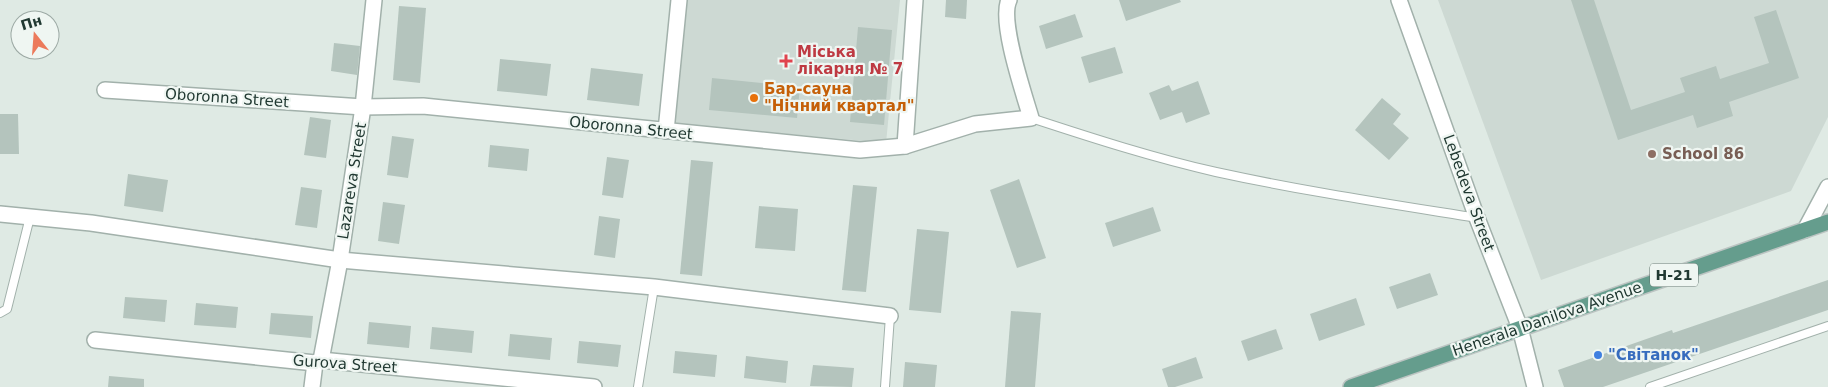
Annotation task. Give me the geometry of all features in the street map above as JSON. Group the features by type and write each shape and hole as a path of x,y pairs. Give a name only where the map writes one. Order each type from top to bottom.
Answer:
{"main road":[{"name":"Henerala Danilova Avenue","path":"1351,387 1828,222"}],"street":[{"name":"Lazareva Street","path":"312,387 340,260 363,107 374,0"},
{"path":"666,131 679,0"},
{"path":"905,146 915,0"},
{"path":"1010,0 1007,5 1008,27 1015,63 1031,118"},
{"name":"Lebedeva Street","path":"1399,0 1477,218 1520,328 1535,387"},
{"name":"Oboronna Street","path":"105,90 363,107 423,106 860,150 905,146 975,124 1031,118"},
{"path":"1805,230 1828,187"},
{"path":"0,214 91,223 340,260 654,287 890,316"},
{"name":"Gurova Street","path":"96,340 594,387"}],"lane":[{"path":"1031,118 1138,151 1216,172 1331,195 1477,218"},
{"path":"0,313 8,309 30,217"},
{"path":"638,387 654,287"},
{"path":"885,387 890,316"},
{"path":"1650,387 1828,326"}],"shaded area":[{"name":"Міська лікарня № 7","path":"683,0 900,0 886,143 672,123"},
{"name":"School 86","path":"1438,0 1828,0 1828,117 1791,191 1541,280"}],"building":[{"path":"946,0 967,0 966,19 945,17"},
{"path":"1119,0 1180,0 1181,2 1126,21"},
{"path":"1571,0 1594,0 1631,110 1685,92 1680,78 1716,66 1720,79 1769,63 1754,17 1776,10 1799,78 1729,102 1733,116 1697,128 1693,115 1618,140"},
{"path":"399,6 426,8 420,83 393,80"},
{"path":"1075,14 1083,37 1046,49 1039,26"},
{"path":"858,27 892,30 884,125 850,122"},
{"path":"334,43 360,46 357,75 331,71"},
{"path":"1115,47 1123,73 1089,83 1081,57"},
{"path":"500,59 551,64 547,96 497,91"},
{"path":"591,68 643,74 639,106 587,100"},
{"name":"Бар-сауна \"Нічний квартал\"","path":"712,78 800,87 797,118 709,110"},
{"path":"1198,81 1210,114 1186,123 1182,112 1160,120 1149,93 1169,85 1172,91"},
{"path":"1382,98 1401,114 1393,124 1409,138 1389,160 1355,130"},
{"path":"0,114 18,114 19,154 0,154"},
{"path":"310,117 331,120 326,158 304,155"},
{"path":"392,136 414,139 408,178 387,175"},
{"path":"490,145 529,149 527,171 488,167"},
{"path":"607,157 629,160 623,198 602,195"},
{"path":"691,160 713,162 702,276 680,274"},
{"path":"128,174 168,180 163,212 124,206"},
{"path":"1019,179 1046,258 1017,268 990,190"},
{"path":"853,185 877,187 866,292 842,290"},
{"path":"301,187 322,190 317,228 295,225"},
{"path":"383,202 405,205 399,244 378,241"},
{"path":"759,206 798,209 795,251 755,248"},
{"path":"1153,207 1161,231 1113,247 1105,223"},
{"path":"599,216 620,219 615,258 594,255"},
{"path":"917,229 949,232 941,313 909,310"},
{"path":"1430,273 1438,295 1397,309 1389,287"},
{"path":"1828,280 1828,310 1603,387 1564,387 1558,370 1672,330 1673,333"},
{"path":"125,297 167,300 165,322 123,318"},
{"path":"1356,298 1365,325 1319,341 1310,314"},
{"path":"196,303 238,307 236,328 194,325"},
{"path":"1011,311 1041,313 1035,387 1005,387"},
{"path":"271,313 313,316 311,338 269,334"},
{"path":"369,322 411,326 409,348 367,344"},
{"path":"432,327 474,331 472,353 430,349"},
{"path":"1276,329 1283,349 1248,361 1241,341"},
{"path":"510,334 552,338 550,360 508,356"},
{"path":"579,341 621,345 618,367 577,363"},
{"path":"675,351 717,355 715,377 673,373"},
{"path":"746,356 788,361 786,383 744,378"},
{"path":"1196,357 1203,378 1175,387 1168,387 1162,369"},
{"path":"905,362 937,365 935,387 903,387"},
{"path":"813,365 854,368 852,387 810,386"},
{"path":"109,376 144,379 144,387 108,387"}],"place":[{"name":"Міська лікарня № 7","path":"786,61"},
{"name":"Бар-сауна \"Нічний квартал\"","path":"754,98"},
{"name":"School 86","path":"1652,154"},
{"name":"\"Світанок\"","path":"1598,355"}]}
